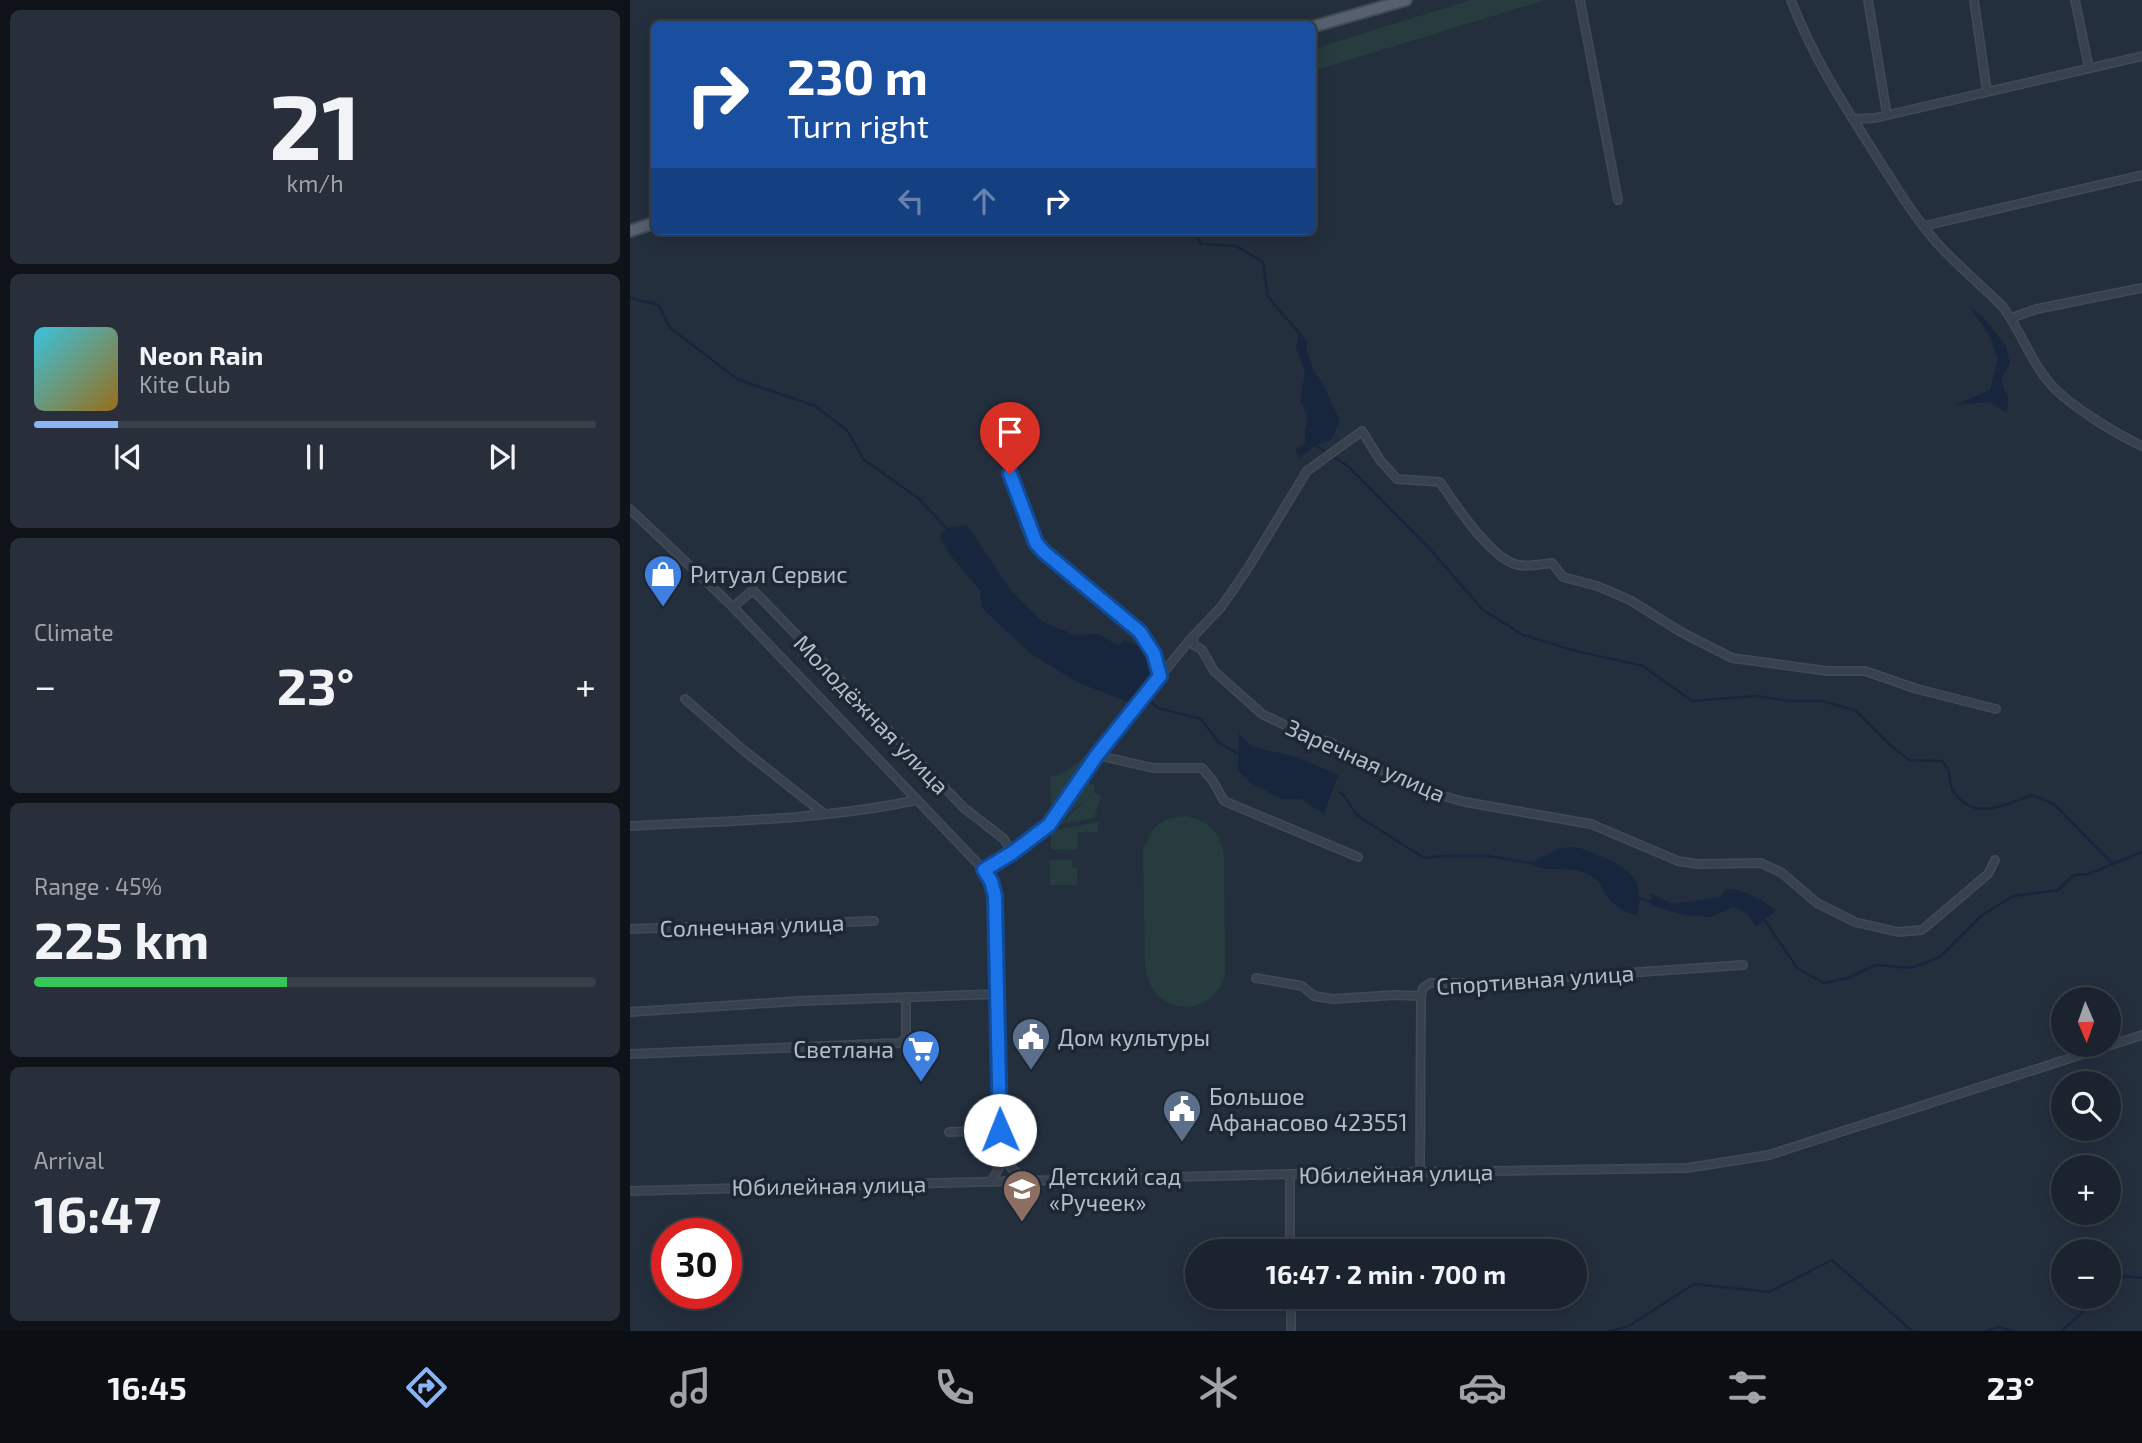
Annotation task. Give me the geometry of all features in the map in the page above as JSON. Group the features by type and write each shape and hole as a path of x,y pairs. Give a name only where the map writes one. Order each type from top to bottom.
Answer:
{"main road":[{"path":"1316,26 1406,0"},
{"path":"630,231 651,224"}],"street":[{"path":"1580,0 1618,200"},
{"path":"1791,0 1814,55 1923,226 2011,318 2047,380 2059,393 2142,446"},
{"path":"1868,0 1887,115"},
{"path":"1974,0 1987,92"},
{"path":"2075,0 2089,68"},
{"path":"1853,119 1887,115 2142,55"},
{"path":"1923,226 2142,175"},
{"path":"2011,318 2037,309 2142,288"},
{"path":"984,870 1049,825 1097,755 1160,676 1222,606 1307,471 1362,431 1380,460 1398,479 1440,482 1461,513 1493,550 1517,565 1552,563 1563,577 1597,586 1630,600 1681,632 1732,658 1827,671 1865,671 1917,689 1996,709"},
{"path":"1010,474 1036,543 1140,632 1154,654 1160,676"},
{"name":"Молодёжная улица","path":"630,509 733,607 984,870 991,881 995,896 1001,1154 999,1168 991,1182"},
{"name":"Молодёжная улица","path":"733,607 753,590 964,808 1004,839 1012,853"},
{"name":"Заречная улица","path":"1193,638 1194,645 1202,650 1214,671 1262,714 1299,732 1332,743 1371,765 1436,794 1465,802 1591,824 1678,861 1697,864 1760,863 1782,873 1816,903 1855,922 1881,929 1912,932 1922,930 1988,874 1995,860"},
{"path":"685,699 742,749 824,814"},
{"path":"1097,755 1153,768 1202,768 1224,801 1358,857"},
{"name":"Молодёжная улица","path":"630,826 844,813 917,800"},
{"name":"Солнечная улица","path":"630,929 874,921"},
{"name":"Спортивная улица","path":"1256,978 1302,986 1314,996 1333,999 1421,996 1423,988 1430,983 1479,984 1743,965"},
{"path":"630,1012 800,1001 998,994"},
{"path":"1420,1173 1421,996"},
{"path":"630,1054 900,1042 906,1038 908,1032 906,997"},
{"name":"Юбилейная улица","path":"630,1191 1290,1174 1687,1168 1769,1155 2142,1035"},
{"path":"948,1132 1000,1130"},
{"path":"1001,1154 1011,1168 1026,1180"},
{"path":"1290,1174 1290,1239"},
{"path":"1291,1309 1291,1331"}],"green space":[{"path":"1471,0 1545,0 1316,70 1316,48"},
{"path":"1088,753 1052,815 1050,777 1066,771"},
{"path":"1086,781 1095,786 1094,792 1101,797 1094,818 1060,824 1092,794 1060,821"},
{"path":"1182,816 1205,823 1216,833 1222,847 1225,974 1218,989 1208,1000 1196,1005 1182,1006 1170,1003 1158,995 1150,983 1145,967 1143,849 1154,828 1167,819"},
{"path":"1099,822 1097,832 1078,832 1077,850 1051,849 1053,830"},
{"path":"1050,860 1072,860 1072,868 1077,868 1077,885 1050,885"}],"water":[{"path":"1969,306 1983,317 2006,346 2010,363 2001,379 2008,399 2007,413 1989,402 1955,405 1990,390 1998,359 1989,335"},
{"path":"1299,331 1307,341 1307,351 1315,373 1340,421 1331,440 1316,445 1299,458 1295,449 1305,444 1308,418 1300,401 1305,372 1296,347"},
{"path":"967,525 1012,592 1043,622 1075,635 1098,634 1118,645 1125,640 1140,646 1153,672 1141,693 1128,702 1079,683 1031,654 982,608 980,590 950,555 940,536 947,528"},
{"path":"1239,733 1251,746 1300,758 1338,775 1324,814 1301,799 1281,799 1251,783 1238,770"},
{"path":"1575,847 1612,861 1628,871 1637,884 1638,915 1616,906 1599,882 1581,871 1547,869 1530,863 1560,848"},
{"path":"1726,889 1746,893 1776,910 1756,927 1747,913 1733,907 1711,917 1685,915 1652,906 1651,894 1673,904 1720,897"}],"waterway":[{"path":"1195,235 1201,244 1236,246 1263,262 1268,297 1299,333"},
{"path":"630,298 659,305 669,327 737,379 815,406 847,430 863,459 918,498 948,530"},
{"path":"1315,442 1324,451"},
{"path":"1335,458 1348,466 1429,548 1483,610 1523,635 1572,650 1643,666 1692,701 1757,696 1790,701 1822,701 1855,710 1909,760 1942,761 1948,770 1953,791 1970,806 1990,808 2032,795 2054,804 2112,863"},
{"path":"1148,700 1158,708 1201,719 1219,743 1241,755"},
{"path":"1339,792 1358,816 1424,858 1488,856 1531,863"},
{"path":"1764,919 1798,969 1824,983 1848,978 1876,965 1911,968 1940,957 1981,916 2013,896 2058,890 2074,875 2088,874 2142,852"},
{"path":"1635,897 1652,902"},
{"path":"1610,1331 1629,1326 1694,1284 1769,1292 1832,1260 1912,1331"},
{"path":"2121,1279 2125,1276 2142,1278"},
{"path":"2062,1331 2086,1309"},
{"path":"1986,1331 1999,1327 2012,1331"}],"place":[{"name":"Ритуал Сервис","path":"663,608"},
{"name":"Дом культуры","path":"1031,1071"},
{"name":"Светлана","path":"921,1083"},
{"name":"Большое Афанасово 423551","path":"1182,1143"},
{"name":"Детский сад «Ручеек»","path":"1022,1223"}],"route":[{"path":"1000,1130 995,896 991,881 984,870 1049,825 1097,755 1160,676 1154,654 1140,632 1036,543 1010,474"}]}
